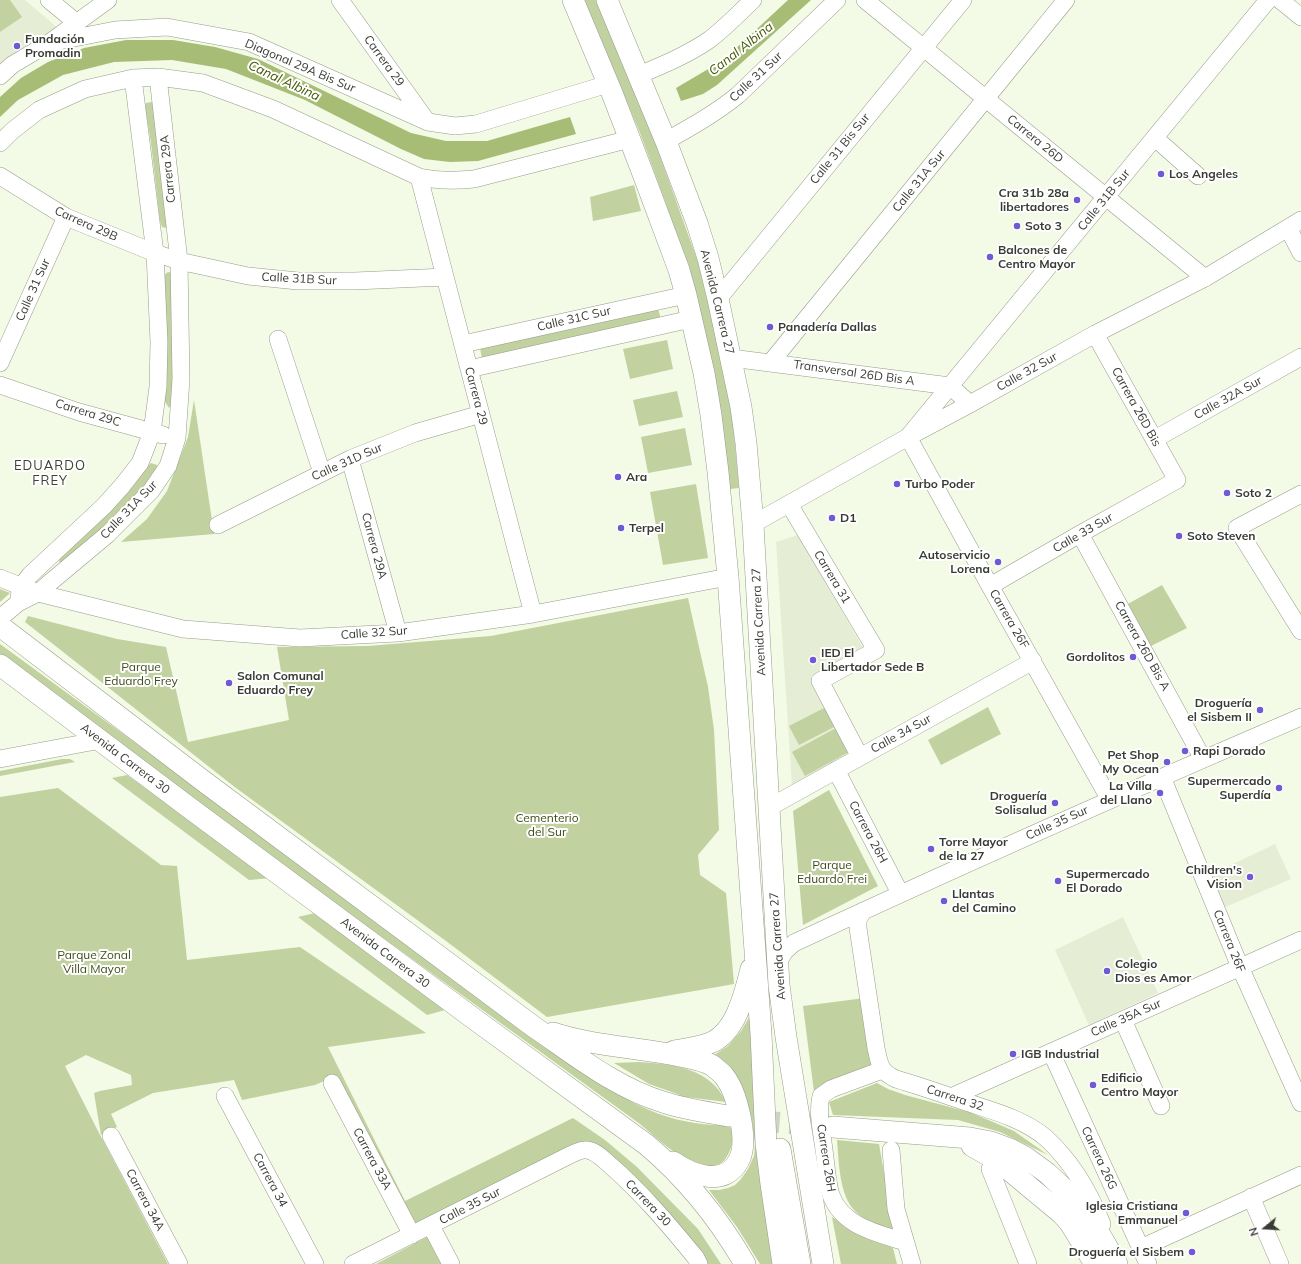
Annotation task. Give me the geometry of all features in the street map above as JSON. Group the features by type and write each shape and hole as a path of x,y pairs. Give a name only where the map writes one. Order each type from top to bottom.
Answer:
{"main road":[{"name":"Avenida Carrera 27","path":"573,0 630,139 679,270 704,373 711,415 728,577 755,957 766,1143 783,1264"},
{"name":"Avenida Carrera 27","path":"607,0 666,141 696,223 718,299 741,406 746,443 753,524 779,985 786,1038 823,1264"},
{"path":"0,626 200,778 534,1027 613,1079 638,1093 662,1102 689,1109 728,1116"},
{"name":"Avenida Carrera 30","path":"0,665 187,806 647,1145 668,1163 684,1180 707,1208 736,1248 745,1264"},
{"path":"663,1053 711,1043 720,1037 733,1022 747,986 755,957"},
{"path":"534,1027 565,1037 663,1053 706,1062 724,1076 731,1087 738,1106 742,1129 742,1149 739,1159 733,1169 716,1177 693,1173 647,1145"},
{"name":"Avenida Carrera 27","path":"760,1034 800,1264"},
{"path":"833,1127 970,1138 991,1142 1010,1149 1047,1173 1074,1198 1088,1214 1116,1262"},
{"path":"950,1136 979,1148 997,1160 1049,1202 1070,1223 1094,1264"}],"street":[{"path":"49,0 77,23"},
{"name":"Carrera 29","path":"340,0 428,122"},
{"path":"639,75 672,61 696,48 720,30 753,0"},
{"name":"Calle 31 Sur","path":"666,141 716,112 732,100 837,0"},
{"name":"Carrera 26D","path":"865,0 1204,278"},
{"name":"Calle 31 Bis Sur","path":"718,299 963,0"},
{"name":"Calle 31A Sur","path":"771,362 1066,0"},
{"name":"Calle 31B Sur","path":"908,437 1268,0"},
{"path":"1280,0 1301,17"},
{"path":"0,76 12,66 49,43 77,23 101,2"},
{"name":"Diagonal 29A Bis Sur","path":"49,43 115,30 167,27 249,42 428,122"},
{"path":"0,143 12,131 39,110 85,89 133,78 158,77 203,83 273,109 419,177 435,180 454,182 474,179 630,139"},
{"name":"Carrera 29A","path":"158,77 179,261"},
{"name":"Carrera 29A","path":"133,78 155,254"},
{"path":"428,122 455,126 476,124 608,84"},
{"path":"1155,138 1198,176"},
{"name":"Carrera 29B","path":"0,176 66,217 155,254"},
{"name":"Carrera 29","path":"419,177 534,614"},
{"name":"Calle 31 Sur","path":"0,363 66,217"},
{"path":"1294,224 1301,253"},
{"name":"Calle 32 Sur","path":"753,524 1096,334 1204,278 1294,224"},
{"name":"Calle 31A Sur","path":"0,618 19,595 30,575 104,506 122,486 140,462 152,432 158,387 159,342 155,254"},
{"name":"Calle 31B Sur","path":"155,254 179,261 248,276 298,281 355,281 445,277"},
{"name":"Calle 31A Sur","path":"38,593 108,534 151,491 168,466 177,438 181,379 179,261"},
{"name":"Calle 31C Sur","path":"463,344 686,295"},
{"path":"469,369 691,319"},
{"name":"Carrera 26D Bis","path":"1096,334 1177,480"},
{"path":"278,339 322,473"},
{"name":"Calle 32A Sur","path":"1154,439 1301,357"},
{"name":"Transversal 26D Bis A","path":"731,358 950,386"},
{"name":"Carrera 29C","path":"0,385 79,412 177,438"},
{"path":"950,386 970,404"},
{"name":"Calle 31D Sur","path":"218,525 350,459 415,433 481,414"},
{"name":"Carrera 26F","path":"908,437 1110,800"},
{"name":"Carrera 29A","path":"350,459 398,633"},
{"name":"Calle 33 Sur","path":"990,586 1177,480"},
{"path":"1301,494 1237,528 1301,631"},
{"name":"Carrera 31","path":"788,504 876,650 820,681 860,757"},
{"name":"Carrera 26D Bis A","path":"1080,534 1203,759"},
{"name":"Calle 32 Sur","path":"0,578 19,595 38,593 183,629 300,638 398,633 534,614 728,577"},
{"name":"Calle 34 Sur","path":"770,808 1033,661"},
{"name":"Calle 35 Sur","path":"778,962 785,951 794,943 900,893 1301,717"},
{"path":"0,759 101,740"},
{"name":"Carrera 26H","path":"836,770 900,893"},
{"name":"Carrera 26F","path":"1162,777 1240,967 1301,1103"},
{"path":"862,911 858,920 858,928 876,1048 882,1070"},
{"name":"Calle 35A Sur","path":"951,1097 1301,940"},
{"path":"1123,1020 1161,1106"},
{"name":"Carrera 26G","path":"1051,1052 1148,1264"},
{"name":"Carrera 26H","path":"882,1070 831,1089 822,1096 819,1105 823,1141 831,1194 837,1208 848,1220 876,1233 905,1242"},
{"name":"Carrera 32","path":"882,1070 896,1079 1001,1114 1030,1127 1045,1137 1062,1154 1076,1174 1096,1210 1116,1262"},
{"name":"Carrera 33A","path":"332,1083 412,1235"},
{"name":"Carrera 34","path":"225,1096 315,1264"},
{"name":"Carrera 34A","path":"111,1136 179,1264"},
{"name":"Calle 35 Sur","path":"353,1264 578,1151 587,1150"},
{"name":"Carrera 30","path":"587,1150 598,1155 627,1180 664,1219 696,1258 699,1264"},
{"path":"891,1150 896,1209 912,1264"},
{"path":"990,1168 1028,1264"},
{"path":"1140,1248 1301,1175"},
{"path":"1251,1197 1280,1264"},
{"path":"431,1226 451,1264"}],"shaded area":[{"name":"Fundación Promadin","path":"0,0 25,0 59,29 0,69"},
{"name":"IED El Libertador Sede B","path":"798,535 863,648 814,676 853,752 792,786 776,542"},
{"name":"Children's Vision","path":"1275,844 1291,879 1223,908 1210,875"},
{"name":"Colegio Dios es Amor","path":"1123,917 1158,993 1089,1025 1055,950"}],"green space":[{"path":"0,0 10,0 22,17 0,32"},
{"path":"584,0 596,0 647,120 698,262 717,336 733,423 739,488 730,489 721,414 690,274 640,133"},
{"path":"152,102 155,106 169,225 166,228 162,227 160,221 145,106 146,103"},
{"path":"634,185 641,211 593,221 590,197"},
{"path":"168,272 172,273 175,369 171,405 169,408 165,402 164,396 164,275"},
{"path":"658,309 661,319 482,359 480,348"},
{"path":"667,340 673,369 630,379 623,349"},
{"path":"677,391 683,417 639,426 633,400"},
{"path":"194,400 214,534 121,542 147,519 167,491 188,437"},
{"path":"685,428 692,465 648,473 641,437"},
{"path":"151,463 157,465 154,476 100,534 60,564 59,560 121,499"},
{"path":"696,484 708,558 663,565 650,492"},
{"path":"1162,585 1187,628 1149,647 1126,605"},
{"path":"0,589 10,593 0,602"},
{"name":"Cementerio del Sur","path":"688,598 708,687 714,730 719,830 698,855 700,875 726,893 734,984 547,1017 446,941 236,788 25,622 28,616 117,639 166,647 188,742 289,720 277,647 368,646 491,636"},
{"path":"0,644 608,1088 642,1107 668,1117 699,1124 730,1125 732,1142 726,1158 717,1165 706,1167 682,1157 669,1148 640,1124 241,835 0,657"},
{"path":"826,707 836,726 799,745 789,726"},
{"path":"988,707 1001,734 941,765 928,740"},
{"path":"836,728 849,752 805,776 792,752"},
{"path":"62,759 70,759 75,762 0,776 0,771"},
{"path":"127,775 271,878 249,880 112,778"},
{"name":"Parque Zonal Villa Mayor","path":"58,788 161,865 177,866 187,960 300,947 426,1033 328,1047 405,1201 573,1118 605,1140 637,1167 698,1229 721,1264 708,1264 687,1234 597,1146 413,1229 333,1077 315,1085 242,1100 234,1080 153,1093 111,1114 117,1127 101,1135 94,1093 132,1085 131,1075 86,1055 65,1066 168,1264 0,1264 0,797"},
{"name":"Parque Eduardo Frei","path":"829,790 878,886 803,925 793,811"},
{"path":"315,913 445,1010 427,1015 298,917"},
{"path":"865,998 876,1068 814,1092 803,1006"},
{"path":"754,1009 776,1264 760,1264 737,1227 709,1190 719,1190 735,1185 748,1169 754,1156 755,1145 752,1121 746,1098 711,1057 728,1046 741,1031"},
{"path":"640,1062 670,1065 690,1070 708,1080 716,1087 726,1102 686,1097 649,1084 614,1063"},
{"path":"877,1083 905,1095 972,1113 1014,1131 1048,1155 1000,1132 958,1120 833,1115 829,1102"},
{"path":"837,1140 879,1144 894,1231 863,1218 850,1204 841,1178"},
{"path":"832,1217 858,1233 893,1248 897,1264 841,1264"},
{"path":"427,1237 441,1264 376,1264"}],"water":[{"name":"Canal Albina","path":"788,0 811,0 717,85 703,94 681,101 676,88 710,68 731,53"},
{"name":"Canal Albina","path":"126,40 173,40 215,47 258,59 411,133 446,141 487,141 570,117 576,134 478,161 450,162 424,159 401,149 305,100 226,69 172,60 114,62 63,75 18,100 0,117 0,97 21,78 48,62 84,48"}],"tunnel":[{"path":"728,1116 773,1122 833,1127"}],"place":[{"name":"Fundación Promadin","path":"17,46"},
{"name":"Los Angeles","path":"1161,174"},
{"name":"Cra 31b 28a libertadores","path":"1077,200"},
{"name":"Soto 3","path":"1017,226"},
{"name":"Balcones de Centro Mayor","path":"990,257"},
{"name":"Panadería Dallas","path":"770,327"},
{"name":"Ara","path":"618,477"},
{"name":"Turbo Poder","path":"897,484"},
{"name":"Soto 2","path":"1227,493"},
{"name":"D1","path":"832,518"},
{"name":"Terpel","path":"621,528"},
{"name":"Soto Steven","path":"1179,536"},
{"name":"Autoservicio Lorena","path":"998,562"},
{"name":"Gordolitos","path":"1133,657"},
{"name":"IED El Libertador Sede B","path":"813,660"},
{"name":"Salon Comunal Eduardo Frey","path":"229,683"},
{"name":"Droguería el Sisbem II","path":"1260,710"},
{"name":"Rapi Dorado","path":"1185,751"},
{"name":"Pet Shop My Ocean","path":"1167,762"},
{"name":"Supermercado Superdía","path":"1279,788"},
{"name":"La Villa del Llano","path":"1160,793"},
{"name":"Droguería Solisalud","path":"1055,803"},
{"name":"Torre Mayor de la 27","path":"931,849"},
{"name":"Children's Vision","path":"1250,877"},
{"name":"Supermercado El Dorado","path":"1058,881"},
{"name":"Llantas del Camino","path":"944,901"},
{"name":"Colegio Dios es Amor","path":"1107,971"},
{"name":"IGB Industrial","path":"1013,1054"},
{"name":"Edificio Centro Mayor","path":"1093,1085"},
{"name":"Iglesia Cristiana Emmanuel","path":"1186,1213"},
{"name":"Droguería el Sisbem","path":"1192,1252"}],"district":[{"name":"EDUARDO FREY","path":"50,474"}],"park label":[{"name":"Parque Eduardo Frey","path":"141,674"}]}
